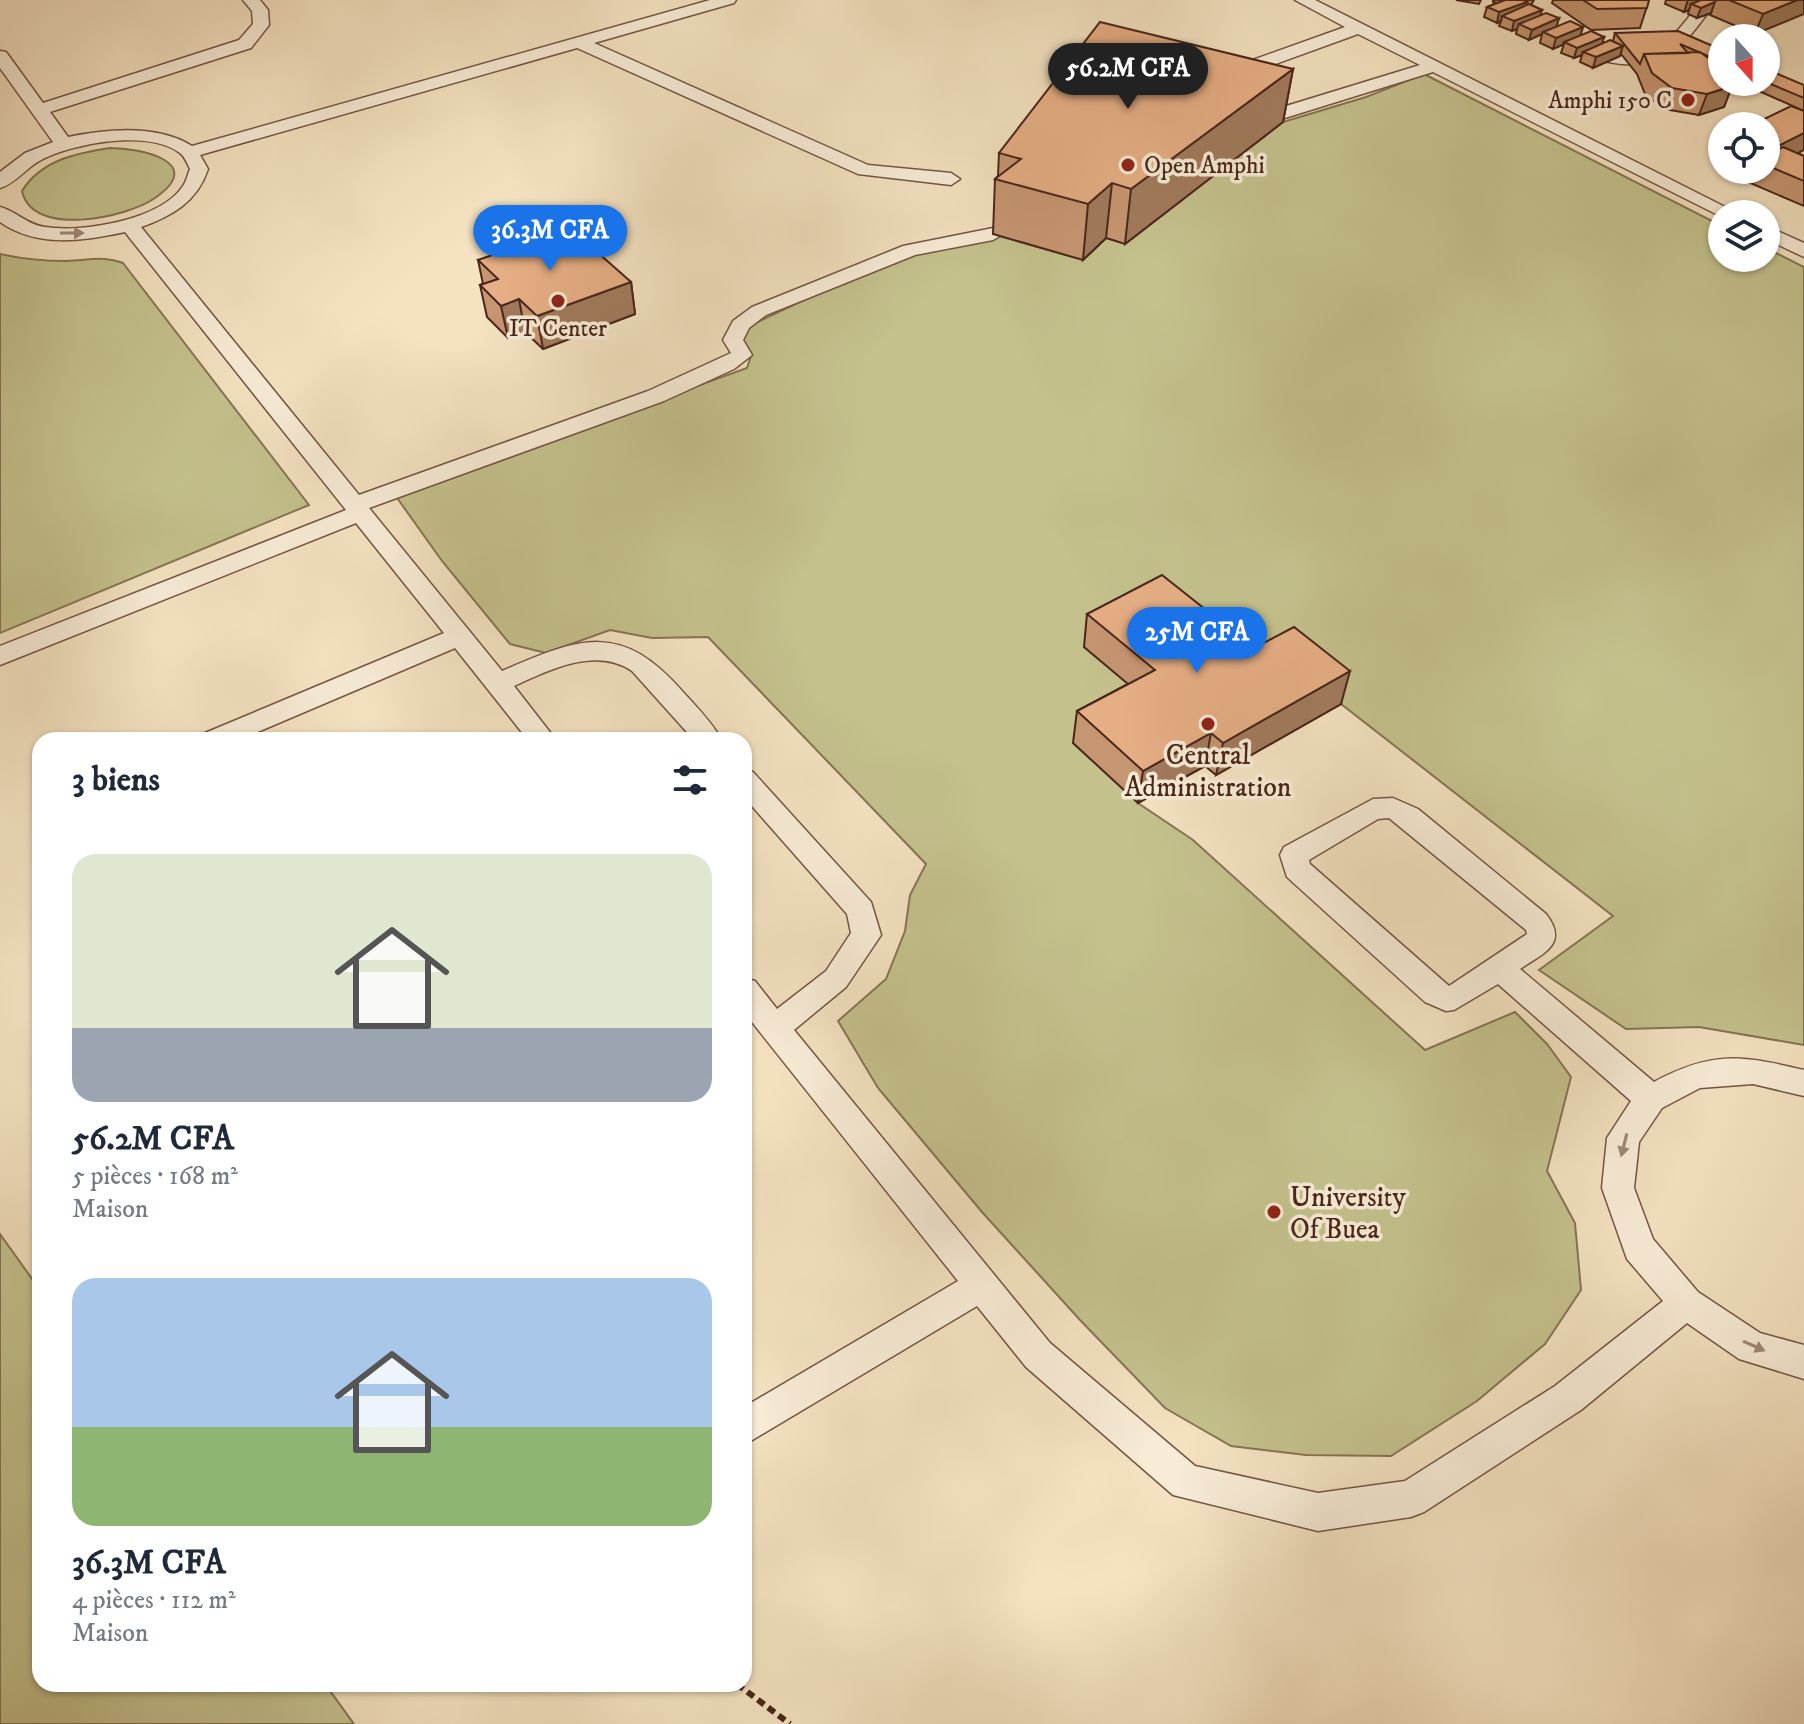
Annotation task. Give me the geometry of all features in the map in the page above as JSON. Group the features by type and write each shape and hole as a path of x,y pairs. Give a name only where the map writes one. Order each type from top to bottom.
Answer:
{"lane":[{"path":"38,110 245,44 261,25 260,10 251,0"},
{"path":"190,152 728,0"},
{"path":"1303,0 1708,203"},
{"path":"1560,39 1602,58 1661,56 1678,51 1697,4 1721,0"},
{"path":"1217,79 1359,28"},
{"path":"578,42 864,170 951,179"},
{"path":"0,56 64,144"},
{"path":"1648,57 1663,74"},
{"path":"1266,118 1434,66"},
{"path":"0,182 10,171 33,156 64,144 97,137 130,135 165,140 190,152 199,169 191,190 166,210 129,225 84,234 42,233 10,224 0,213"},
{"path":"129,225 537,732"},
{"path":"0,656 357,509 656,396 727,365 742,355 733,340 740,325 759,311 910,250 993,234"},
{"path":"1780,238 1802,247"},
{"path":"233,732 460,636"},
{"path":"498,683 531,666 581,654 616,651 641,664 702,732"},
{"path":"752,788 861,910 866,935 836,979 774,1028"},
{"path":"1393,808 1408,816 1542,930 1541,940 1499,968 1454,998 1446,999 1297,869 1294,855 1373,809 1393,808"},
{"path":"1499,968 1651,1099"},
{"path":"752,1000 1038,1355 1186,1482 1318,1512 1411,1499 1568,1398 1686,1303"},
{"path":"1804,1083 1753,1071 1696,1075 1651,1099 1623,1138 1618,1188 1639,1248 1686,1303 1751,1347 1804,1362"},
{"path":"752,1422 982,1285"}],"path":[{"path":"748,1692 790,1724"}],"shaded area":[{"path":"1424,74 1708,219 1708,272 1780,272 1780,255 1804,267 1804,1045 1699,1027 1626,1029 1539,970 1613,916 1341,704 1150,702 1138,803 1193,840 1425,1050 1515,1012 1547,1044 1571,1077 1547,1171 1575,1223 1581,1290 1545,1344 1477,1401 1391,1456 1306,1455 1231,1446 1165,1408 982,1212 878,1088 838,1021 886,979 905,931 910,895 926,864 708,637 652,638 610,630 546,653 510,644 442,561 395,495 747,368 751,356 740,341 749,326 910,250 993,234 1083,260 1106,238 1283,122 1366,97"},
{"path":"110,148 152,154 164,160 172,166 174,175 169,186 141,205 103,217 61,219 43,215 29,206 22,191 39,172 61,160"},
{"path":"0,254 41,260 102,259 123,263 309,505 0,633"},
{"path":"0,1234 32,1279 32,1692 331,1692 354,1724 0,1724"}],"building":[{"path":"1505,0 1527,2 1499,12 1487,7"},
{"path":"1583,0 1649,0 1647,8 1597,9"},
{"path":"1716,0 1701,8 1691,4"},
{"path":"1729,0 1797,0 1763,14"},
{"path":"1529,4 1542,10 1514,21 1502,16"},
{"path":"1546,13 1559,18 1532,30 1519,24"},
{"path":"1570,21 1583,27 1556,38 1543,32"},
{"path":"1100,22 1293,69 1131,189 1112,183 1088,204 995,179 1021,159 999,153"},
{"path":"1591,31 1604,37 1577,48 1564,42"},
{"path":"1678,31 1708,44 1708,56 1680,44 1688,53 1644,54 1640,64 1615,33"},
{"path":"1610,40 1623,46 1596,57 1583,52"},
{"path":"1700,52 1708,58 1708,94 1672,88 1652,73 1644,54"},
{"path":"1780,75 1804,85 1804,98 1780,88"},
{"path":"1791,106 1804,111 1804,133 1780,145 1780,112"},
{"path":"1783,147 1804,156 1804,181 1780,171 1780,149"},
{"path":"570,228 631,282 537,316 519,299 501,306 480,285 498,279 478,260"},
{"name":"Central Administration","path":"1162,575 1254,648 1294,627 1350,671 1223,743 1211,733 1143,771 1077,711 1155,670 1087,614"}],"place":[{"name":"Amphi 150 C","path":"1688,100"},
{"name":"Open Amphi","path":"1128,165"},
{"name":"IT Center","path":"558,301"},
{"name":"Central Administration","path":"1208,724"},
{"name":"University Of Buea","path":"1274,1212"}]}
